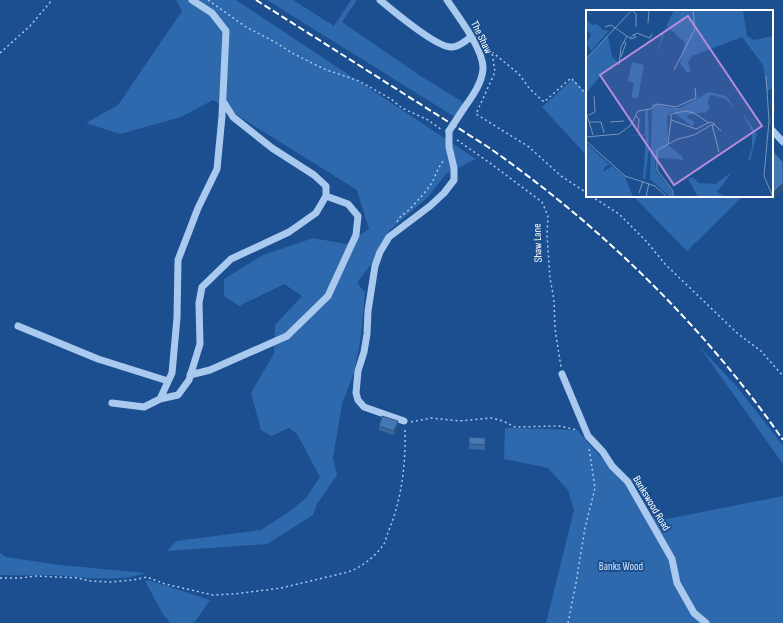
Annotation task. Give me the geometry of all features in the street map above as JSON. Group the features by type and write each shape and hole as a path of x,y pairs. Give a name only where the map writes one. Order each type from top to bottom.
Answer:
{"street":[{"path":"160,399 172,373 177,318 178,260 198,208 217,169 223,101 226,31 212,13 192,0"},
{"path":"380,0 414,27 438,43 452,47 472,39"},
{"name":"The Shaw","path":"447,0 472,39 482,61 483,69 473,96 449,133"},
{"path":"112,403 144,407 160,399 178,395 188,380 200,344 199,303 202,287 231,259 289,232 316,213 326,196 326,186 314,175 272,148 233,117 223,101"},
{"path":"773,131 783,142"},
{"path":"404,421 364,407 358,400 356,393 358,370 364,352 367,334 368,311 380,252 389,237 439,198 454,180 454,172 450,158 449,133"},
{"path":"190,375 210,370 287,336 328,296 356,234 358,216 348,204 326,196"},
{"path":"18,326 98,359 168,381"},
{"name":"Bankswood Road","path":"562,374 588,436 603,452 612,466 628,482 672,559 677,583 694,613 706,623"}],"path":[{"path":"0,53 30,26 52,0"},
{"name":"Shaw Lane","path":"208,0 246,27 324,68 359,81 402,108 428,120 449,133 542,202 548,216 547,235 550,278 554,300 555,329 562,374"},
{"path":"472,39 492,52 519,74 529,88 544,102 571,78 586,94"},
{"path":"492,52 495,72 476,114 529,147 561,176 586,192"},
{"path":"399,229 397,220 409,210 424,193 430,185 440,164 445,159 450,158"},
{"path":"593,197 619,214 647,242 665,264 737,334 761,351 783,376"},
{"path":"0,578 36,576 78,578 90,581 110,582 147,577 165,584 190,590 212,594 227,594 281,588 348,572 358,568 368,561 384,544 395,517 402,484 405,435 404,421 412,423 431,418 459,421 491,418 515,426 559,426 573,428 588,436 594,488 585,528 568,623"}],"green space":[{"path":"176,0 236,0 476,159 446,174 428,197 389,231 372,263 357,283 365,292 361,336 354,373 342,404 333,458 337,475 317,504 313,515 267,544 167,551 176,541 261,530 293,509 306,498 320,477 297,434 289,428 271,436 261,430 251,393 274,353 275,325 302,296 284,284 239,306 224,296 224,279 263,255 313,238 346,244 369,229 357,190 213,100 181,117 120,134 86,123 118,105 182,11"},
{"path":"267,0 293,0 334,26 351,0 357,0 342,22 419,75 463,102 455,117"},
{"path":"573,79 586,93 586,155 542,107"},
{"path":"634,197 742,197 687,251"},
{"path":"699,346 737,387 783,446 783,464"},
{"name":"Banks Wood","path":"505,428 577,430 657,521 783,496 783,623 546,623 574,510 568,490 548,468 504,459"},
{"path":"0,553 6,557 60,565 146,573 111,579 52,575 0,575"},
{"path":"148,580 210,600 194,623 170,623 163,614 145,581"}],"building":[{"path":"773,151 783,162 783,183 774,192"},
{"path":"382,416 398,421 394,431 379,426"},
{"path":"469,437 485,438 485,445 469,444"}],"railway":[{"path":"256,0 488,147 530,177 570,210 610,244 685,318 753,398 783,440"}]}
